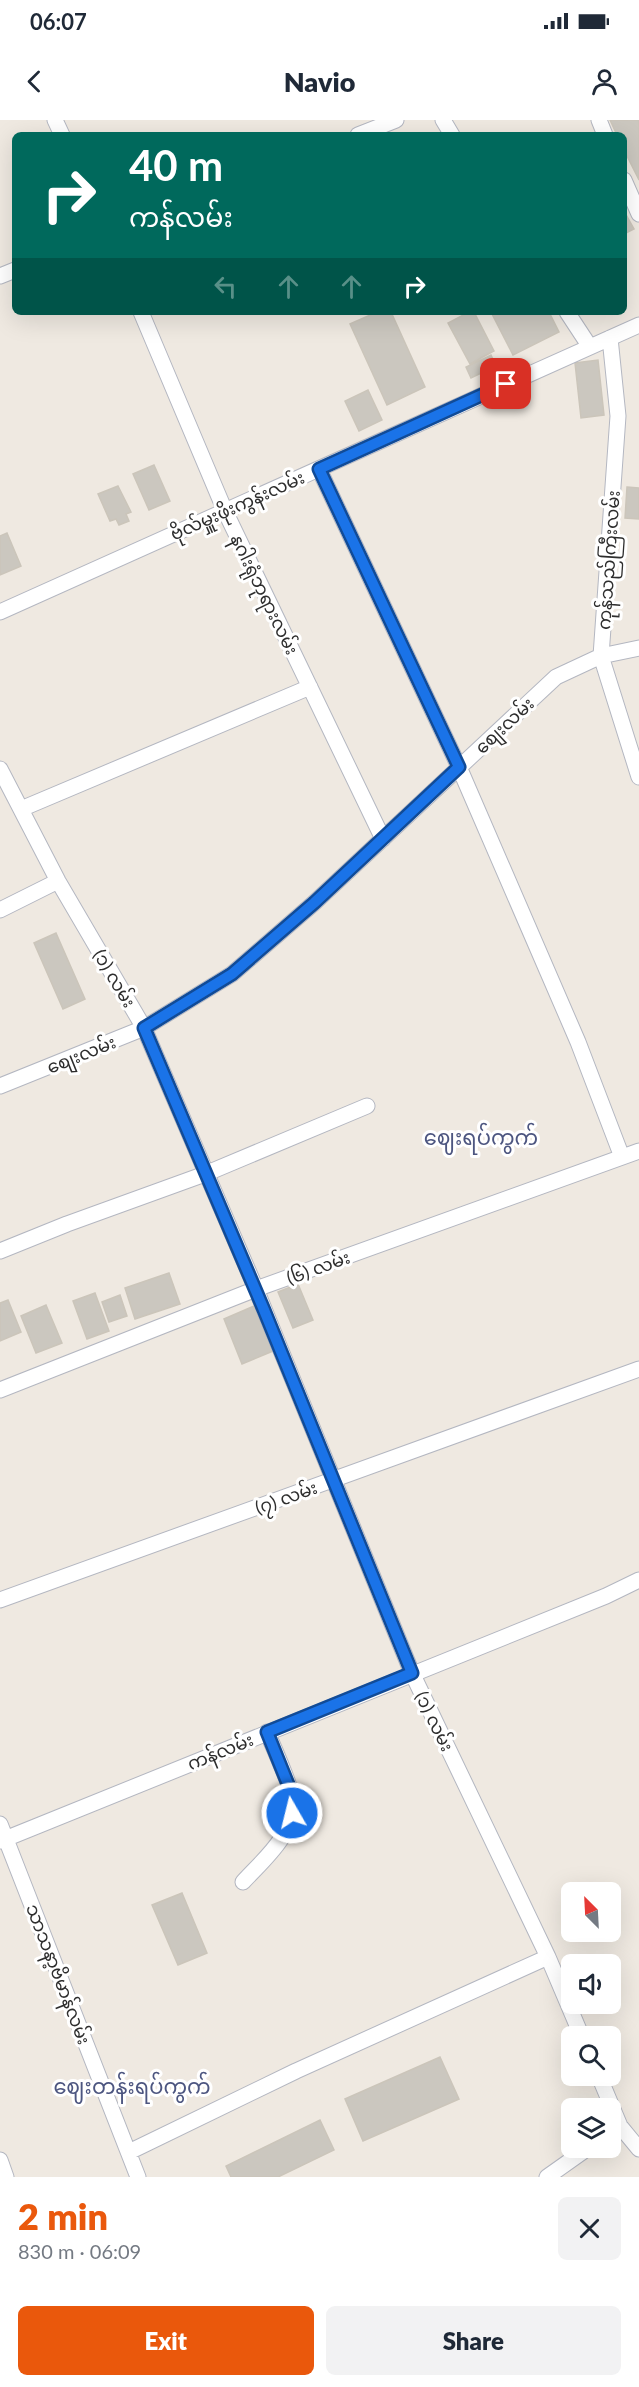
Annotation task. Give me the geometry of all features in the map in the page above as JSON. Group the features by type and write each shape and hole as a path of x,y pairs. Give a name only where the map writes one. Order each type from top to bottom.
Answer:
{"street":[{"path":"366,132 396,120"},
{"path":"627,187 639,214"},
{"name":"နဂါးရုံဘုရားလမ်း","path":"142,315 225,511 383,839"},
{"path":"569,315 590,347"},
{"name":"ဗိုလ်မှူးဖိုးကွန်းလမ်း","path":"0,612 639,325"},
{"name":"ကုန်သည်ကြီးလမ်း","path":"610,338 618,416 601,656 639,777"},
{"path":"319,469 459,767 578,1042 622,1157"},
{"name":"စျေးလမ်း","path":"0,1086 144,1028 232,974 314,903 556,677 601,656 639,648"},
{"path":"21,809 310,687"},
{"name":"(၁) လမ်း","path":"0,769 58,881 144,1028 256,1289 412,1673 548,1958"},
{"path":"0,910 58,881"},
{"path":"0,1251 205,1174 368,1106"},
{"name":"(၆) လမ်း","path":"0,1390 256,1289 639,1151"},
{"name":"(၇) လမ်း","path":"0,1600 639,1369"},
{"name":"ကန်လမ်း","path":"2,1834 267,1732 606,1596 639,1580"},
{"path":"243,1882 283,1839 292,1813 294,1799 267,1732"},
{"name":"သာသနာ့ဗိမာန်လမ်း","path":"2,1834 138,2177"},
{"path":"129,2152 296,2071 548,1958 577,2026"},
{"path":"621,2135 639,2150"},
{"path":"548,2177 574,2158"},
{"path":"0,2160 6,2177"}],"building":[{"path":"610,120 639,120 639,180 627,156 627,132 616,132"},
{"path":"627,216 634,229 627,232"},
{"path":"370,315 392,315 425,387 387,405 350,324"},
{"path":"463,315 476,315 494,351 470,364 448,323"},
{"path":"493,315 550,315 559,332 513,355"},
{"path":"491,355 496,366 471,378 466,367"},
{"path":"598,360 604,415 581,418 575,363"},
{"path":"368,390 382,420 359,431 345,401"},
{"path":"154,465 170,501 149,510 133,474"},
{"path":"118,486 131,512 126,514 129,521 119,525 116,519 110,521 98,494"},
{"path":"627,487 639,488 639,519 625,518"},
{"path":"7,533 21,566 0,575 0,536"},
{"path":"56,933 85,999 63,1009 34,943"},
{"path":"169,1273 180,1304 135,1319 125,1288"},
{"path":"298,1284 313,1320 293,1328 278,1292"},
{"path":"95,1293 109,1331 87,1339 73,1301"},
{"path":"120,1295 127,1316 109,1322 102,1302"},
{"path":"8,1300 21,1332 0,1341 0,1303"},
{"path":"46,1305 62,1343 36,1353 21,1316"},
{"path":"254,1306 273,1351 242,1364 224,1319"},
{"path":"182,1893 207,1953 178,1965 152,1905"},
{"path":"440,2057 459,2099 363,2141 345,2099"},
{"path":"320,2120 334,2150 278,2177 231,2177 226,2166"}],"district":[{"name":"ဈေးရပ်ကွက်","path":"481,1136"},
{"name":"ဈေးတန်းရပ်ကွက်","path":"132,2085"}],"route":[{"path":"292,1813 294,1799 267,1732 412,1673 264,1310 144,1028 232,974 314,903 459,767 319,469 506,384"}]}
